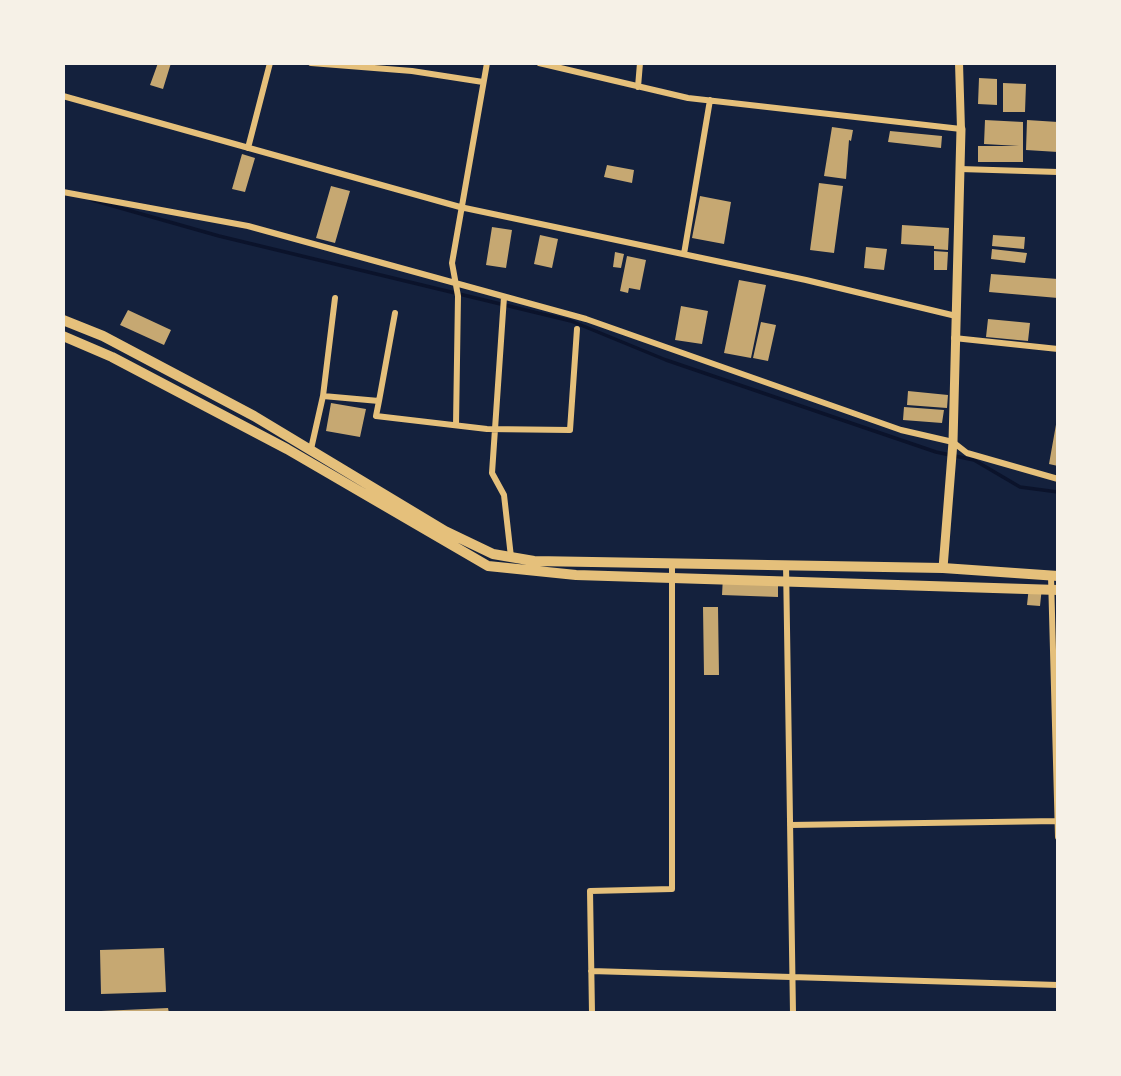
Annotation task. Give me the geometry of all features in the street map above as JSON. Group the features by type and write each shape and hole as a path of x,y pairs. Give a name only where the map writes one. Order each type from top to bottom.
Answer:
{"main road":[{"path":"943,568 953,442 961,130"},
{"path":"63,320 103,337 311,449 446,531 493,554 534,561 943,568 1055,576"},
{"path":"63,335 112,357 287,449 488,566 576,575 1055,590"}],"street":[{"path":"248,148 270,63"},
{"path":"311,63 412,71 483,82"},
{"path":"456,425 458,296 452,264 487,63"},
{"path":"539,63 638,87 710,100 961,130 959,63"},
{"path":"638,87 640,63"},
{"path":"63,96 460,207 684,254 956,316"},
{"path":"684,254 710,100"},
{"path":"960,169 1058,172"},
{"path":"63,192 248,226 586,319 901,430 953,442 967,453 1058,479"},
{"path":"504,297 492,473 504,495 511,557"},
{"path":"311,449 323,396 335,298"},
{"path":"395,313 376,416 496,429 570,430 578,329"},
{"path":"954,338 1058,349"},
{"path":"323,396 379,401"},
{"path":"592,1013 590,891 672,889 672,563"},
{"path":"786,564 793,1013"},
{"path":"1055,576 1058,837"},
{"path":"790,825 1058,821"},
{"path":"591,971 1058,985"}],"building":[{"path":"158,63 171,63 163,89 150,85"},
{"path":"979,78 997,79 997,105 978,104"},
{"path":"1003,83 1026,84 1025,112 1003,112"},
{"path":"985,120 1023,122 1023,162 978,162 978,146 1019,146 984,144"},
{"path":"1027,120 1058,122 1058,152 1026,150"},
{"path":"832,127 853,130 851,141 849,140 846,179 824,176"},
{"path":"890,131 942,136 941,148 888,142"},
{"path":"242,154 255,158 245,192 232,189"},
{"path":"607,165 634,170 632,183 604,177"},
{"path":"819,183 843,186 834,253 810,250"},
{"path":"331,186 350,191 335,243 316,238"},
{"path":"700,196 731,202 724,244 692,238"},
{"path":"902,225 949,228 948,250 934,249 934,246 901,244"},
{"path":"492,227 512,230 506,268 486,265"},
{"path":"540,235 558,239 552,268 534,264"},
{"path":"993,235 1025,237 1024,249 992,246"},
{"path":"866,247 887,249 884,270 864,268"},
{"path":"992,249 1027,253 1025,263 991,259"},
{"path":"934,251 948,252 947,270 934,270"},
{"path":"615,252 624,254 621,268 613,267"},
{"path":"627,256 646,260 640,290 629,288 628,293 620,291"},
{"path":"991,274 1058,279 1058,298 989,292"},
{"path":"739,280 766,285 751,358 724,353"},
{"path":"681,306 708,311 702,344 675,340"},
{"path":"128,310 171,330 164,345 120,325"},
{"path":"988,319 1030,323 1028,341 986,337"},
{"path":"761,322 776,325 768,361 753,358"},
{"path":"908,391 948,395 947,408 907,405"},
{"path":"331,403 366,409 360,437 326,431"},
{"path":"904,407 944,410 942,423 903,420"},
{"path":"1058,419 1058,466 1049,464"},
{"path":"723,576 778,577 778,597 722,595"},
{"path":"1029,586 1042,587 1040,606 1027,605"},
{"path":"703,607 718,607 719,675 704,675"},
{"path":"164,948 166,992 101,994 100,950"},
{"path":"168,1008 169,1013 101,1013 101,1011"}],"waterway":[{"path":"92,200 219,236 571,321 666,360 936,452 974,460 1020,487 1058,492"}]}
